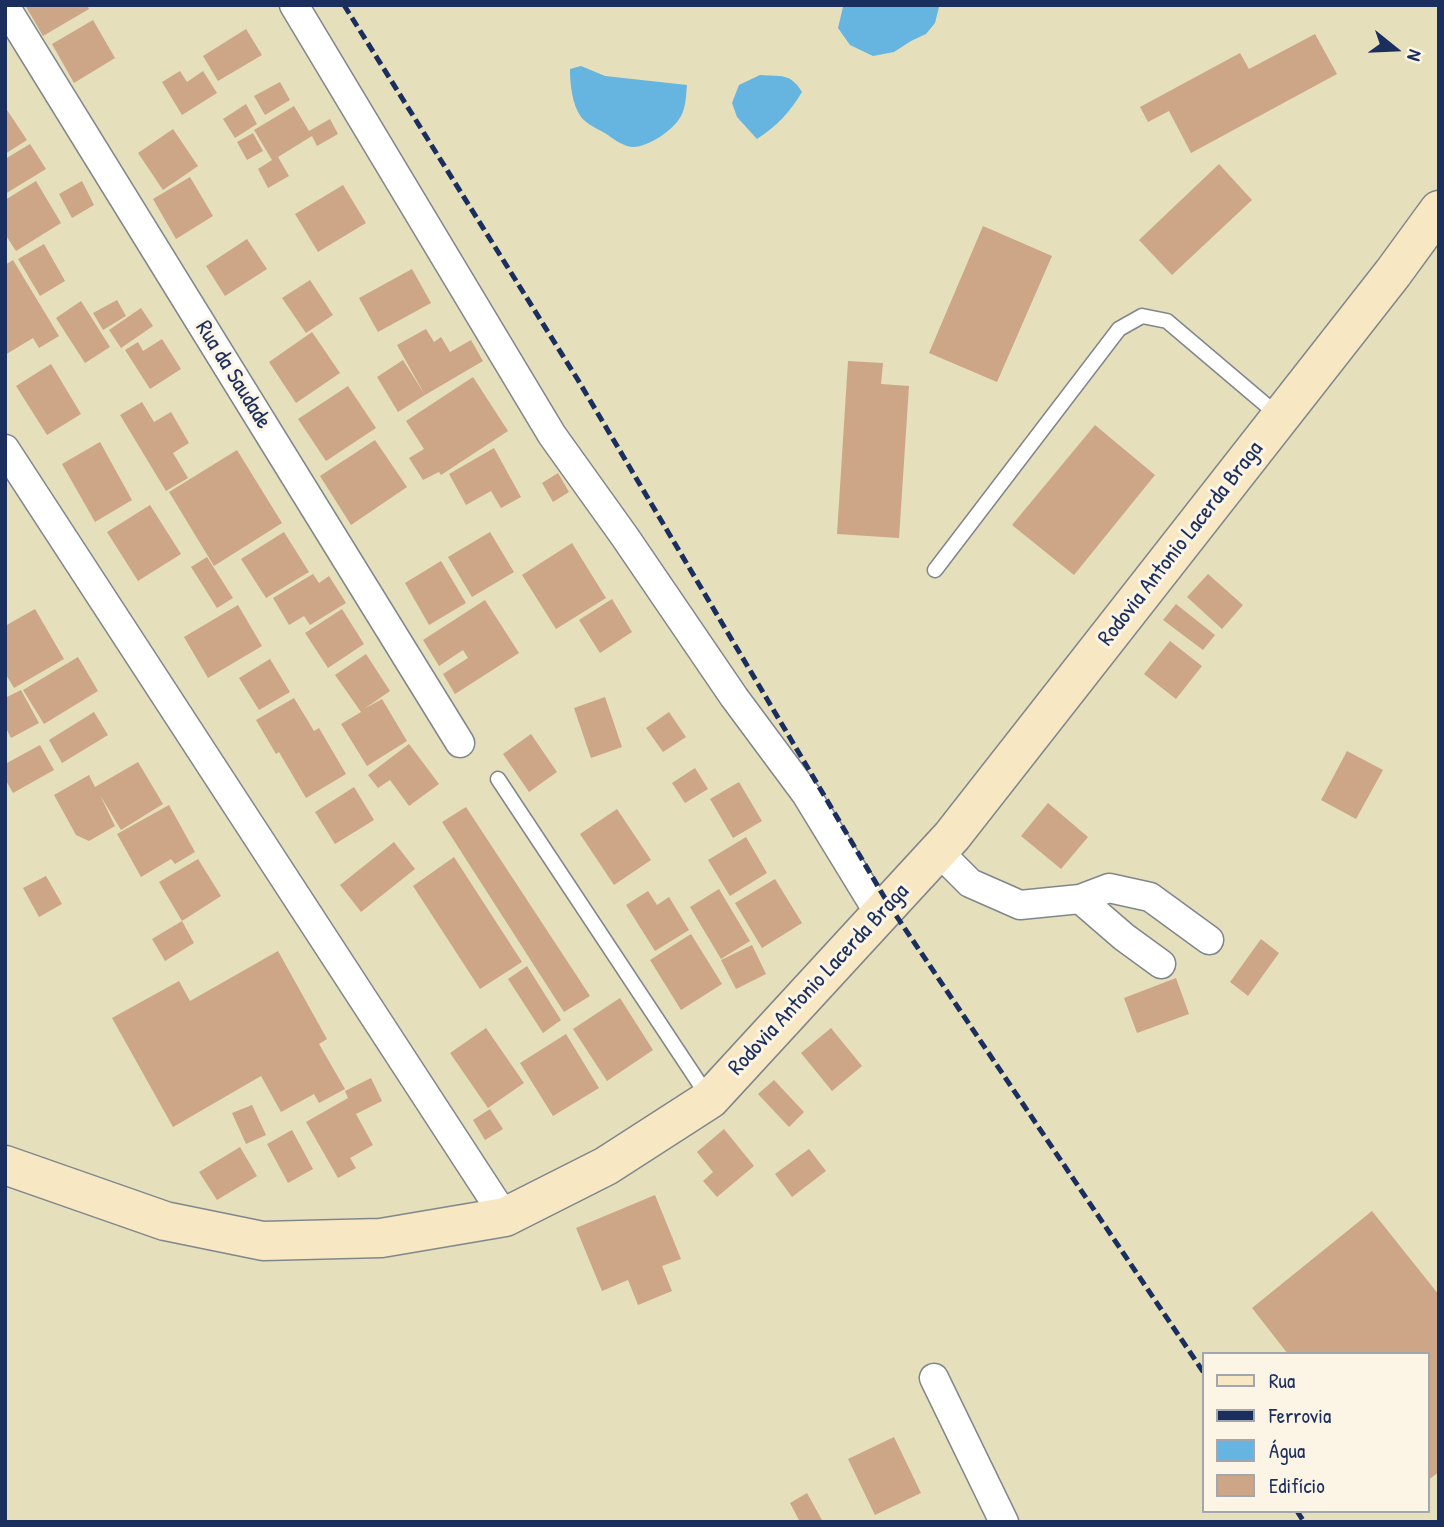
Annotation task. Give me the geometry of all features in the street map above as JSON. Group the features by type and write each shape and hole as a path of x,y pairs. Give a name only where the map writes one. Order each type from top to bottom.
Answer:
{"main road":[{"name":"Rodovia Antonio Lacerda Braga","path":"5,1165 165,1221 263,1241 382,1238 505,1217 606,1166 710,1099 952,836 1393,273 1439,210"},
{"name":"Rodovia Antonio Lacerda Braga","path":"1393,273 1439,254"}],"street":[{"path":"294,5 552,435 734,697 806,794 880,915"},
{"name":"Rua da Saudade","path":"5,6 460,743"},
{"path":"5,449 505,1217"},
{"path":"938,851 970,883 1020,905 1080,899 1109,888 1150,897 1209,940"},
{"path":"1080,899 1161,964"},
{"path":"934,1378 1004,1522"}],"lane":[{"path":"935,570 1119,329 1142,316 1167,321 1280,417"},
{"path":"498,779 710,1099"}],"water":[{"path":"845,5 939,7 935,23 926,34 894,52 873,56 850,45 838,28"},
{"path":"581,66 605,76 687,85 681,116 666,132 645,145 632,147 619,142 586,122 575,106 570,69"},
{"path":"760,75 789,78 802,92 782,118 757,139 737,117 732,103 739,85"}],"building":[{"path":"25,5 87,5 89,9 43,36"},
{"path":"93,20 115,58 74,83 52,44"},
{"path":"246,29 262,55 218,81 203,56"},
{"path":"1315,34 1337,74 1191,153 1169,111 1148,122 1140,107 1240,53 1249,69"},
{"path":"180,71 187,82 203,71 217,93 182,115 162,82"},
{"path":"280,82 290,100 265,115 254,96"},
{"path":"246,104 257,124 235,138 223,119"},
{"path":"294,106 309,131 330,119 338,134 317,146 312,136 278,157 289,176 268,188 258,169 272,160 254,130"},
{"path":"5,107 27,140 5,154"},
{"path":"173,129 198,166 163,190 138,153"},
{"path":"253,133 263,151 247,160 237,142"},
{"path":"30,144 46,169 5,194 5,159"},
{"path":"1219,164 1252,200 1172,275 1139,240"},
{"path":"190,177 213,216 176,239 153,199"},
{"path":"36,181 61,223 16,251 5,234 5,200"},
{"path":"82,181 94,205 72,218 59,194"},
{"path":"343,185 366,223 318,252 295,214"},
{"path":"983,226 1052,256 997,382 929,353"},
{"path":"247,239 267,269 225,296 206,266"},
{"path":"44,244 65,281 40,296 18,259"},
{"path":"13,260 59,336 39,348 33,338 5,355 5,265"},
{"path":"412,269 431,303 378,332 359,298"},
{"path":"310,280 333,315 306,333 282,298"},
{"path":"117,300 126,316 103,330 93,313"},
{"path":"81,301 110,347 85,363 56,318"},
{"path":"141,308 153,326 121,348 109,330"},
{"path":"426,329 434,342 441,337 450,352 471,340 483,361 425,395 397,345"},
{"path":"312,332 340,373 296,403 269,362"},
{"path":"162,339 181,369 150,389 125,350 138,342 143,351"},
{"path":"403,360 425,395 398,412 377,377"},
{"path":"848,361 883,363 881,384 909,386 899,538 837,534"},
{"path":"51,364 81,414 47,435 16,386"},
{"path":"473,377 508,431 441,475 439,472 423,480 409,458 424,449 406,421"},
{"path":"348,386 376,428 326,461 298,419"},
{"path":"142,402 154,422 171,412 189,443 173,453 188,478 166,491 120,415"},
{"path":"1095,425 1155,475 1074,575 1012,525"},
{"path":"375,440 407,487 351,525 320,476"},
{"path":"100,442 132,500 95,522 62,464"},
{"path":"494,448 521,497 501,508 491,491 466,505 449,474"},
{"path":"237,450 282,523 214,566 169,492"},
{"path":"558,473 569,492 553,502 542,483"},
{"path":"150,505 181,554 138,581 107,532"},
{"path":"284,532 309,572 266,598 241,559"},
{"path":"490,532 514,572 472,597 448,557"},
{"path":"572,543 606,598 556,629 522,575"},
{"path":"207,557 233,598 217,608 191,567"},
{"path":"441,561 466,603 429,625 405,583"},
{"path":"313,574 319,583 329,576 346,603 310,625 304,616 289,625 273,598"},
{"path":"1208,574 1243,605 1222,629 1187,597"},
{"path":"612,599 632,632 600,653 579,620"},
{"path":"485,600 519,653 455,694 443,674 468,658 463,650 439,666 423,640"},
{"path":"1176,604 1215,635 1203,650 1163,620"},
{"path":"238,605 262,646 208,678 184,637"},
{"path":"35,609 64,659 14,688 5,673 5,626"},
{"path":"342,609 364,644 328,668 305,633"},
{"path":"1170,641 1202,666 1176,699 1144,674"},
{"path":"366,654 390,691 364,709 382,699 407,741 367,766 341,724 361,712 335,675"},
{"path":"78,657 98,691 44,724 23,690"},
{"path":"270,659 290,692 259,710 239,678"},
{"path":"21,690 39,723 11,738 5,726 5,698"},
{"path":"605,697 622,747 591,758 574,708"},
{"path":"294,698 314,731 319,728 346,774 306,798 256,720"},
{"path":"94,712 108,735 62,763 49,740"},
{"path":"669,712 686,737 663,752 646,728"},
{"path":"531,734 557,772 529,792 503,754"},
{"path":"409,744 439,784 409,806 390,780 378,788 368,775"},
{"path":"40,745 54,770 13,793 5,779 5,764"},
{"path":"1347,751 1383,770 1356,819 1321,800"},
{"path":"138,762 163,804 121,830 100,795 115,826 89,841 76,835 54,795 89,775 95,787"},
{"path":"695,768 708,789 685,803 672,783"},
{"path":"739,782 762,821 733,838 710,799"},
{"path":"354,787 374,820 335,844 315,812"},
{"path":"1048,803 1088,837 1061,869 1021,836"},
{"path":"169,805 195,852 175,864 171,859 141,877 117,834"},
{"path":"466,807 590,996 564,1012 442,822"},
{"path":"617,809 651,860 614,885 580,834"},
{"path":"746,837 767,873 730,896 708,860"},
{"path":"394,842 415,869 361,912 340,885"},
{"path":"454,857 522,962 480,989 413,886"},
{"path":"198,859 221,896 182,921 159,882"},
{"path":"46,876 62,904 39,917 23,888"},
{"path":"775,879 802,923 762,948 735,903"},
{"path":"719,889 750,941 721,959 690,907"},
{"path":"648,891 657,905 669,897 689,930 655,951 626,905"},
{"path":"182,921 194,943 165,961 152,939"},
{"path":"691,934 722,984 681,1010 650,960"},
{"path":"1261,939 1279,953 1248,996 1230,982"},
{"path":"752,945 766,974 736,989 721,960"},
{"path":"278,951 327,1039 319,1044 345,1089 319,1103 314,1094 281,1112 261,1076 173,1127 112,1018 179,981 190,1001"},
{"path":"527,966 561,1020 543,1033 508,979"},
{"path":"1176,978 1189,1014 1137,1033 1124,998"},
{"path":"620,998 653,1050 607,1081 573,1029"},
{"path":"486,1028 524,1083 488,1108 450,1053"},
{"path":"831,1028 862,1066 832,1091 801,1053"},
{"path":"566,1034 599,1088 553,1116 520,1063"},
{"path":"371,1078 382,1101 356,1114 373,1145 350,1158 356,1168 338,1178 306,1122 348,1098 345,1091"},
{"path":"774,1080 804,1112 789,1127 758,1094"},
{"path":"252,1105 266,1135 246,1144 232,1113"},
{"path":"490,1109 503,1129 485,1140 473,1120"},
{"path":"724,1129 754,1166 717,1197 703,1181 713,1172 697,1152"},
{"path":"292,1130 313,1169 288,1183 267,1144"},
{"path":"240,1147 257,1176 217,1200 199,1172"},
{"path":"809,1149 826,1171 792,1197 775,1174"},
{"path":"655,1195 681,1259 662,1266 672,1291 638,1305 628,1280 602,1291 576,1228"},
{"path":"1372,1211 1439,1295 1439,1472 1430,1479 1430,1352 1286,1352 1252,1308"},
{"path":"894,1437 921,1493 875,1515 848,1459"},
{"path":"807,1493 823,1522 800,1522 790,1503"}],"railway":[{"path":"344,5 578,380 889,905 1202,1370"},
{"path":"1298,1513 1304,1522"}]}
